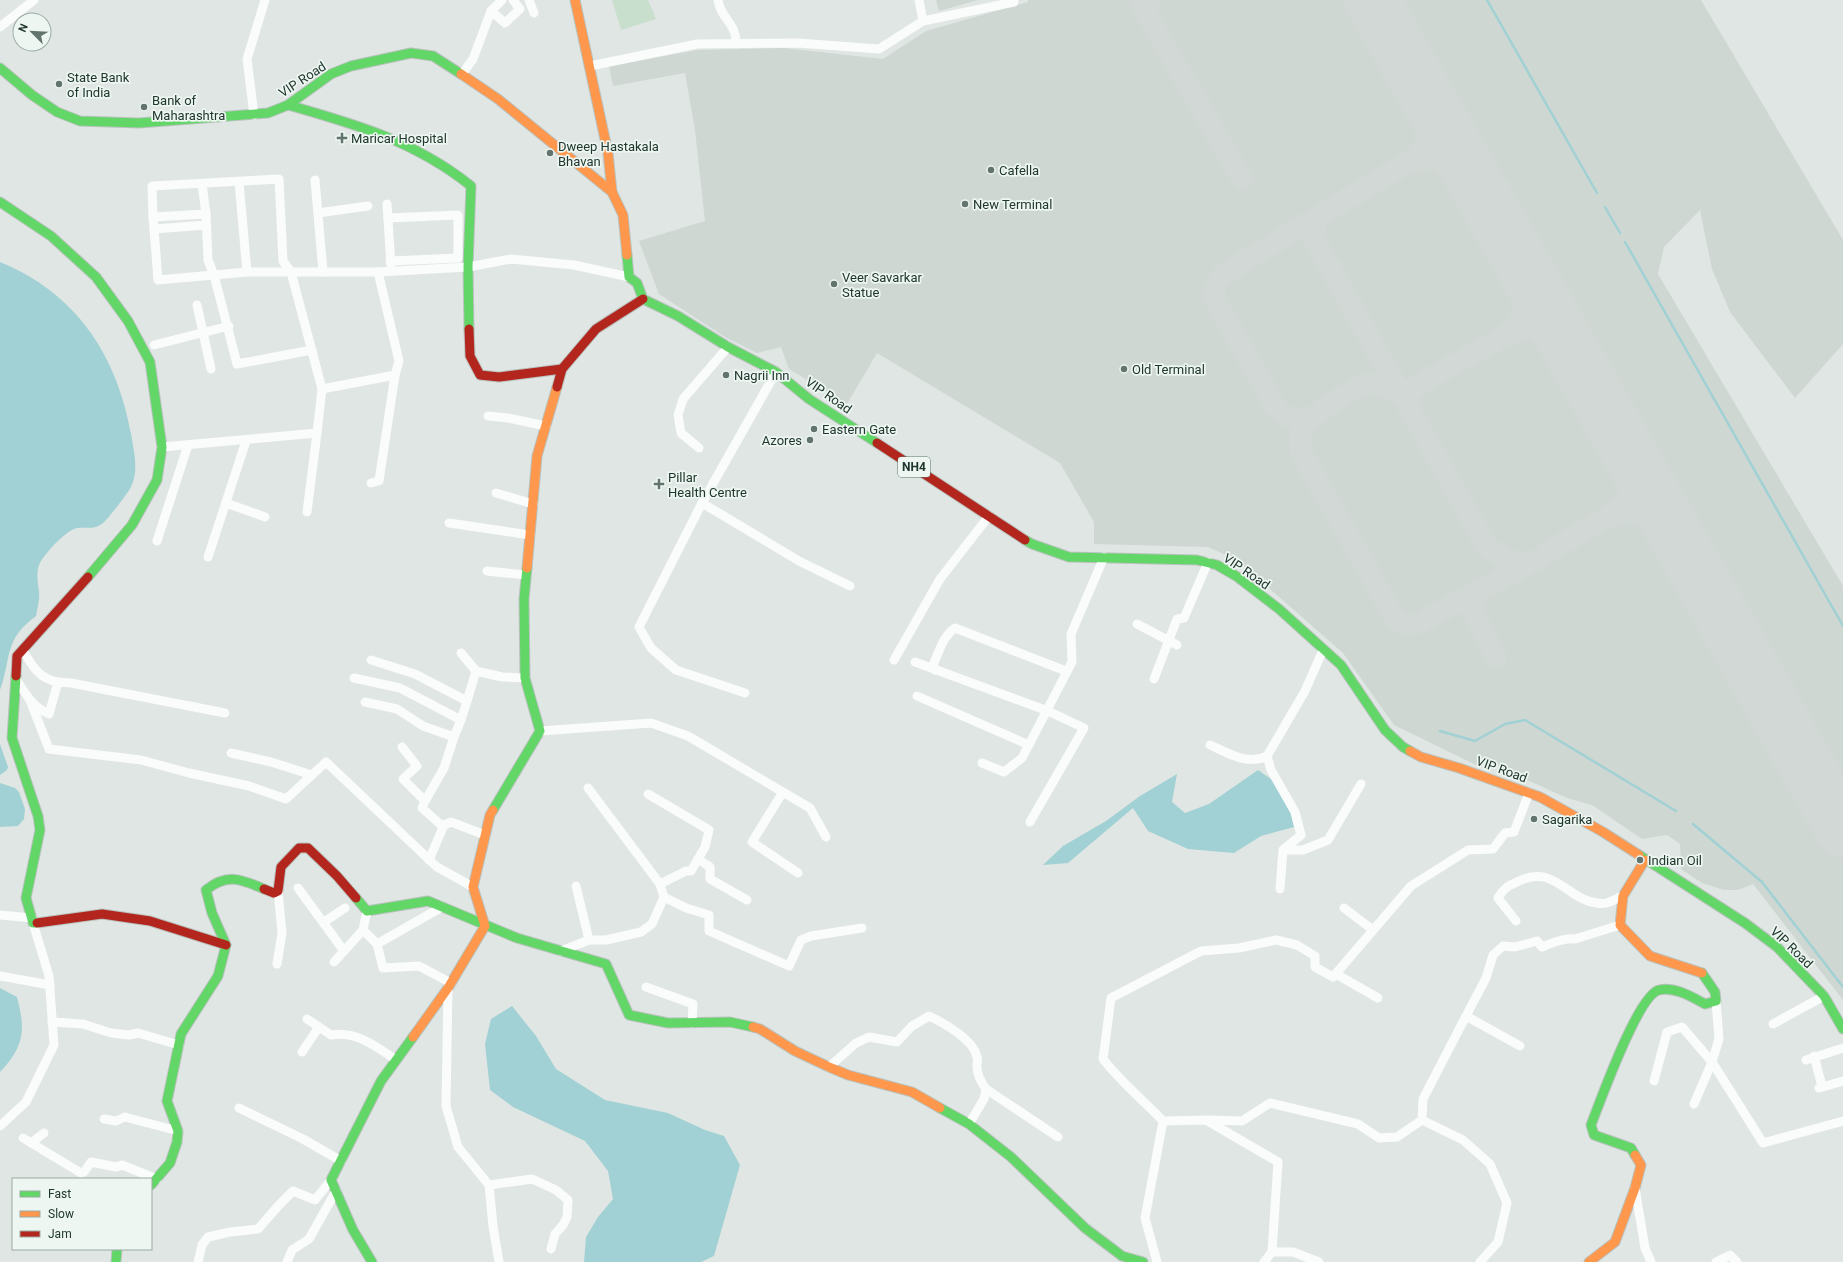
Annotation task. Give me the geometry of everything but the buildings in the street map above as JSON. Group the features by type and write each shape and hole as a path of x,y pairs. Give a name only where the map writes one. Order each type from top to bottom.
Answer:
{"main road":[{"name":"VIP Road","path":"575,0 608,153 612,192 623,215 630,277 637,283 643,299 678,316 728,347 776,372 809,399 1032,544 1069,557 1197,560 1208,562 1236,576 1279,609 1341,665 1385,730 1403,747 1421,757 1458,768 1529,793 1603,832 1745,923 1777,947 1824,996 1843,1029"},
{"name":"VIP Road","path":"0,68 32,95 57,112 80,121 139,123 268,113 288,104 331,74 351,66 390,56 412,53 433,56 498,99 612,192"},
{"path":"288,104 376,131 414,148 457,173 471,186 468,267 470,356 480,375 499,377 562,369"},
{"path":"0,202 51,236 96,277 128,320 150,362 162,447 156,480 132,525 61,609 17,656 12,738 38,816 40,830 26,898 32,920 102,914 150,922 226,945"},
{"path":"372,1262 353,1230 331,1180 381,1081 449,985 485,926 473,888 490,815 540,731 525,678 524,599 537,456 562,369 596,329 643,299"},
{"path":"154,1182 170,1163 177,1142 178,1131 166,1102 181,1034 218,976 226,945 212,913 206,890 214,882 230,877 274,893 278,891 281,867 298,848 308,848 337,876 367,910 428,901 485,926 517,938 606,964 630,1015 668,1023 730,1022 760,1029 795,1051 848,1075 912,1092 969,1124 1011,1157 1085,1228 1122,1256 1143,1262"},
{"path":"1590,1262 1615,1242 1635,1188 1641,1165 1631,1148 1594,1135 1591,1125 1621,1051 1644,1005 1653,992 1663,989 1685,994 1705,1004 1716,1001 1715,992 1701,972 1650,956 1620,925 1623,896 1645,860"},
{"path":"116,1262 117,1250"}],"street":[{"path":"0,27 34,0"},
{"path":"254,115 247,59 265,0"},
{"path":"462,74 473,58 491,11 502,0"},
{"path":"491,11 505,23 520,9 513,0"},
{"path":"529,0 534,13"},
{"path":"718,0 719,8 735,30 736,44"},
{"path":"919,0 923,21"},
{"path":"590,66 697,44 798,43 879,49 923,21 1014,2"},
{"path":"307,512 322,390 291,272 283,261 279,179 152,186 158,280 247,272 291,272 323,272 378,272 391,272 468,267 511,259 574,265 630,277"},
{"path":"315,180 323,272"},
{"path":"239,182 247,272"},
{"path":"202,184 206,214 208,260 229,326 237,364 312,350"},
{"path":"387,204 391,272"},
{"path":"318,213 368,206"},
{"path":"153,217 206,214"},
{"path":"388,218 458,215 458,258 390,261"},
{"path":"154,229 206,225"},
{"path":"371,483 378,481 395,375 399,361 378,272"},
{"path":"197,305 211,369"},
{"path":"154,345 229,326"},
{"path":"699,448 681,433 678,415 683,399 728,347"},
{"path":"745,693 676,670 651,648 639,628 702,503 776,372"},
{"path":"322,390 395,375"},
{"path":"488,416 508,418 546,426"},
{"path":"162,447 246,441 317,433"},
{"path":"208,557 246,441"},
{"path":"157,541 188,445"},
{"path":"496,493 533,504"},
{"path":"226,503 266,517"},
{"path":"702,503 799,560 850,586"},
{"path":"894,660 940,579 989,516"},
{"path":"449,523 530,535"},
{"path":"982,763 1004,772 1022,758 1048,711 1066,671 1072,662 1071,634 1104,557"},
{"path":"1154,679 1173,643 1177,619 1184,618 1208,562"},
{"path":"487,571 526,575"},
{"path":"1137,624 1173,643"},
{"path":"935,670 933,665 942,644 949,632 955,628 1066,671"},
{"path":"23,650 33,668 47,680 72,683 224,713"},
{"path":"1210,745 1242,759 1259,760 1267,756 1305,691 1324,650"},
{"path":"460,653 476,671 502,677 525,678"},
{"path":"371,660 415,674 468,701"},
{"path":"916,662 1048,711 1084,728 1030,822"},
{"path":"444,825 440,824 422,808 424,801 444,768 468,701 476,671"},
{"path":"354,678 400,688 461,720"},
{"path":"16,679 30,700 39,710 49,714 58,682"},
{"path":"917,696 1029,745"},
{"path":"30,700 49,749 141,760 188,773 249,786 286,800 326,762 437,867 473,888"},
{"path":"365,702 396,709 423,726 454,737"},
{"path":"540,731 651,723 688,736 810,808 826,837"},
{"path":"402,747 418,766 403,779 424,801"},
{"path":"231,753 270,762 312,776"},
{"path":"1267,756 1271,770 1294,812 1301,835 1283,850 1280,889"},
{"path":"1283,850 1303,850 1328,840 1361,784"},
{"path":"561,951 589,940 606,940 641,932 652,924 664,897 660,884 588,788"},
{"path":"783,792 752,842 798,873"},
{"path":"1422,1120 1398,1137 1379,1138 1358,1124 1270,1103 1242,1121 1164,1121 1136,1092 1118,1078 1103,1059 1111,998 1201,951 1239,948 1276,940 1297,944 1315,956 1315,967 1333,977 1411,886 1468,850 1493,849 1505,833 1514,832 1529,793"},
{"path":"648,794 709,830 705,847 691,871 686,871 660,884"},
{"path":"429,860 444,825 451,822 485,834"},
{"path":"698,859 710,867 710,879 747,900"},
{"path":"1516,920 1498,898 1505,887 1524,879 1541,875 1595,903 1608,904 1623,896"},
{"path":"576,886 589,940"},
{"path":"298,888 344,951"},
{"path":"277,964 282,933 278,891"},
{"path":"664,897 686,908 709,915 709,931 789,966 801,940 811,936 862,928"},
{"path":"377,944 442,907"},
{"path":"324,922 345,908"},
{"path":"1344,908 1374,930"},
{"path":"334,962 363,930 367,910"},
{"path":"0,915 32,920 49,976 54,1045 26,1102 0,1126"},
{"path":"1422,1120 1423,1100 1486,978 1493,955 1503,946 1515,947 1537,941 1542,947 1568,938 1575,940 1620,925"},
{"path":"363,930 377,944 383,968 419,966 449,985 446,1106 458,1147 489,1185 493,1226 499,1262"},
{"path":"1336,974 1378,998"},
{"path":"0,976 50,985"},
{"path":"646,987 693,1004 692,1022"},
{"path":"1773,1024 1824,996"},
{"path":"1694,1104 1712,1062 1719,1039 1716,1001"},
{"path":"829,1067 856,1043 869,1037 897,1042 912,1026 929,1016 942,1023 974,1046 978,1058 977,1068 980,1082 986,1089 1058,1136"},
{"path":"1466,1016 1520,1046"},
{"path":"307,1019 331,1035 340,1034 364,1040 396,1060"},
{"path":"52,1022 83,1024 111,1033 129,1035 138,1033 179,1045"},
{"path":"302,1052 319,1027"},
{"path":"1654,1081 1667,1032 1682,1027 1712,1062 1762,1143 1843,1121"},
{"path":"1843,1048 1810,1058 1821,1087 1843,1080"},
{"path":"969,1124 984,1099 986,1089"},
{"path":"239,1108 303,1139 341,1161"},
{"path":"104,1119 116,1122 125,1117 178,1131"},
{"path":"1206,1120 1278,1162 1272,1252 1264,1262"},
{"path":"1422,1120 1463,1140 1490,1164 1507,1203 1498,1242 1480,1262"},
{"path":"1156,1262 1145,1218 1164,1121"},
{"path":"44,1133 27,1140 81,1173 84,1172 91,1162 116,1166 122,1165 146,1178"},
{"path":"489,1185 532,1179 556,1190 568,1200 567,1217 563,1225 554,1234 552,1249"},
{"path":"198,1262 202,1245 208,1237 230,1232 258,1229 293,1191 315,1200 331,1180"},
{"path":"1635,1188 1645,1248 1651,1262"},
{"path":"286,1262 292,1250 309,1239 336,1191"},
{"path":"1272,1252 1293,1252 1319,1262"},
{"path":"1716,1262 1730,1255 1737,1262"}],"shaded area":[{"path":"936,0 978,0 939,11"},
{"path":"1028,0 1701,0 1843,240 1843,344 1795,398 1730,312 1712,269 1700,210 1664,247 1658,274 1843,586 1843,1000 1753,884 1738,890 1724,890 1702,883 1681,869 1680,844 1667,835 1642,839 1592,805 1567,798 1496,766 1476,765 1394,725 1343,653 1237,560 1208,547 1094,544 1094,522 1060,463 877,353 847,404 789,369 781,347 757,353 725,337 659,294 639,241 705,221 695,130 685,73 613,86 609,66 698,50 784,48 883,59 926,31 1028,2"}],"green space":[{"path":"612,0 648,0 656,19 621,30"}],"water":[{"path":"0,262 27,275 51,291 71,309 89,330 103,353 115,378 124,405 131,434 135,461 135,474 131,487 106,520 97,527 77,528 67,533 50,549 41,561 38,572 39,598 36,616 25,625 13,642 0,690"},
{"path":"0,744 8,767 7,770 0,775"},
{"path":"1258,770 1285,789 1294,827 1261,836 1234,853 1188,849 1148,831 1133,808 1068,863 1043,865 1063,846 1106,821 1140,796 1177,774 1172,802 1185,813 1209,804"},
{"path":"0,783 15,788 19,792 25,809 24,819 18,826 0,827"},
{"path":"0,988 17,997 22,1019 22,1029 21,1038 14,1054 0,1072"},
{"path":"512,1006 536,1036 556,1069 605,1100 668,1113 705,1130 724,1136 740,1165 714,1256 701,1262 584,1262 586,1237 598,1217 613,1199 608,1171 585,1141 513,1107 490,1090 485,1044 491,1019"}],"waterway":[{"path":"1487,0 1597,193"},
{"path":"1605,207 1620,233"},
{"path":"1625,242 1843,626"},
{"path":"1440,731 1475,741 1505,724 1525,720 1676,811"},
{"path":"1693,824 1762,882 1843,987"}],"taxiway":[{"path":"1151,0 1142,6 1242,179"},
{"path":"1310,418 1300,419 1288,417 1276,408 1214,298 1216,284 1225,273 1415,158 1429,138 1436,113"},
{"path":"1404,165 1421,160 1437,160 1452,163 1468,170"},
{"path":"1320,215 1312,233 1315,241 1487,547 1503,557 1516,562 1529,563 1537,560 1613,513 1629,497 1635,487 1638,468"},
{"path":"1502,337 1515,327 1521,315 1524,267"},
{"path":"1410,411 1409,396 1417,385 1501,338 1517,331 1532,328 1547,329 1562,335"},
{"path":"1400,394 1385,386 1376,384 1368,384 1353,390 1323,409 1308,422 1303,428 1300,440 1301,452 1396,620 1410,625 1421,622 1534,561"},
{"path":"1606,518 1622,513 1631,513 1656,518 1671,526"},
{"path":"1480,590 1473,602 1472,610 1496,657"},
{"path":"1823,794 1829,801 1843,811"}],"runway":[{"path":"1372,0 1843,829"}],"traffic: fast":[{"path":"0,68 32,95 57,112 80,121 139,123 268,113 288,105 331,74 351,66 411,53 433,56 461,74"},
{"path":"288,105 337,119 384,136 428,157 450,170 471,186 468,267 469,329"},
{"path":"0,202 51,236 96,277 128,321 150,362 162,447 157,480 132,525 88,577"},
{"path":"627,255 629,277 637,283 643,299 678,316 728,347 776,372 809,399 877,443"},
{"path":"1025,540 1032,544 1069,557 1197,560 1217,565 1236,576 1279,609 1341,665 1385,730 1403,747 1410,751"},
{"path":"493,810 540,731 525,678 524,599 527,568"},
{"path":"16,676 12,738 38,816 40,830 26,898 33,923 37,923"},
{"path":"1639,855 1745,923 1777,947 1824,996 1843,1029"},
{"path":"152,1184 170,1163 177,1142 178,1131 167,1101 181,1034 218,976 226,945 212,913 206,890 221,881 234,879 241,880 264,889"},
{"path":"356,898 367,911 428,901 517,938 606,964 629,1015 668,1023 730,1022 753,1027"},
{"path":"1635,1155 1631,1148 1594,1135 1591,1125 1620,1051 1650,996 1659,990 1665,989 1683,993 1705,1004 1716,1001 1715,992 1702,973"},
{"path":"372,1262 353,1230 331,1180 381,1081 413,1037"},
{"path":"940,1108 969,1124 1011,1157 1085,1228 1122,1256 1143,1262"},
{"path":"116,1262 117,1250"}],"traffic: slow":[{"path":"575,0 608,153 612,192"},
{"path":"461,74 498,99 612,192 623,215 627,255"},
{"path":"527,568 537,456 557,387"},
{"path":"1410,751 1421,757 1459,768 1540,797 1603,832 1639,855"},
{"path":"413,1037 448,988 485,926 473,887 490,815 493,810"},
{"path":"1645,860 1623,896 1620,925 1650,956 1702,973"},
{"path":"753,1027 760,1029 795,1051 829,1067 848,1075 912,1092 940,1108"},
{"path":"1589,1262 1615,1242 1635,1188 1641,1165 1635,1155"}],"traffic: jam":[{"path":"557,387 562,369 596,329 643,299"},
{"path":"469,329 470,356 480,375 499,377 562,369"},
{"path":"877,443 1025,540"},
{"path":"16,676 17,656 88,577"},
{"path":"264,889 274,893 278,891 281,867 299,848 308,848 337,876 356,898"},
{"path":"37,923 102,914 150,921 226,945"}],"place":[{"name":"State Bank of India","path":"59,84"},
{"name":"Bank of Maharashtra","path":"144,107"},
{"name":"Maricar Hospital","path":"342,138"},
{"name":"Dweep Hastakala Bhavan","path":"550,153"},
{"name":"Cafella","path":"991,170"},
{"name":"New Terminal","path":"965,204"},
{"name":"Veer Savarkar Statue","path":"834,284"},
{"name":"Old Terminal","path":"1124,369"},
{"name":"Nagrii Inn","path":"726,375"},
{"name":"Eastern Gate","path":"814,429"},
{"name":"Azores","path":"810,440"},
{"name":"Pillar Health Centre","path":"659,484"},
{"name":"Sagarika","path":"1534,819"},
{"name":"Indian Oil","path":"1640,860"}]}
